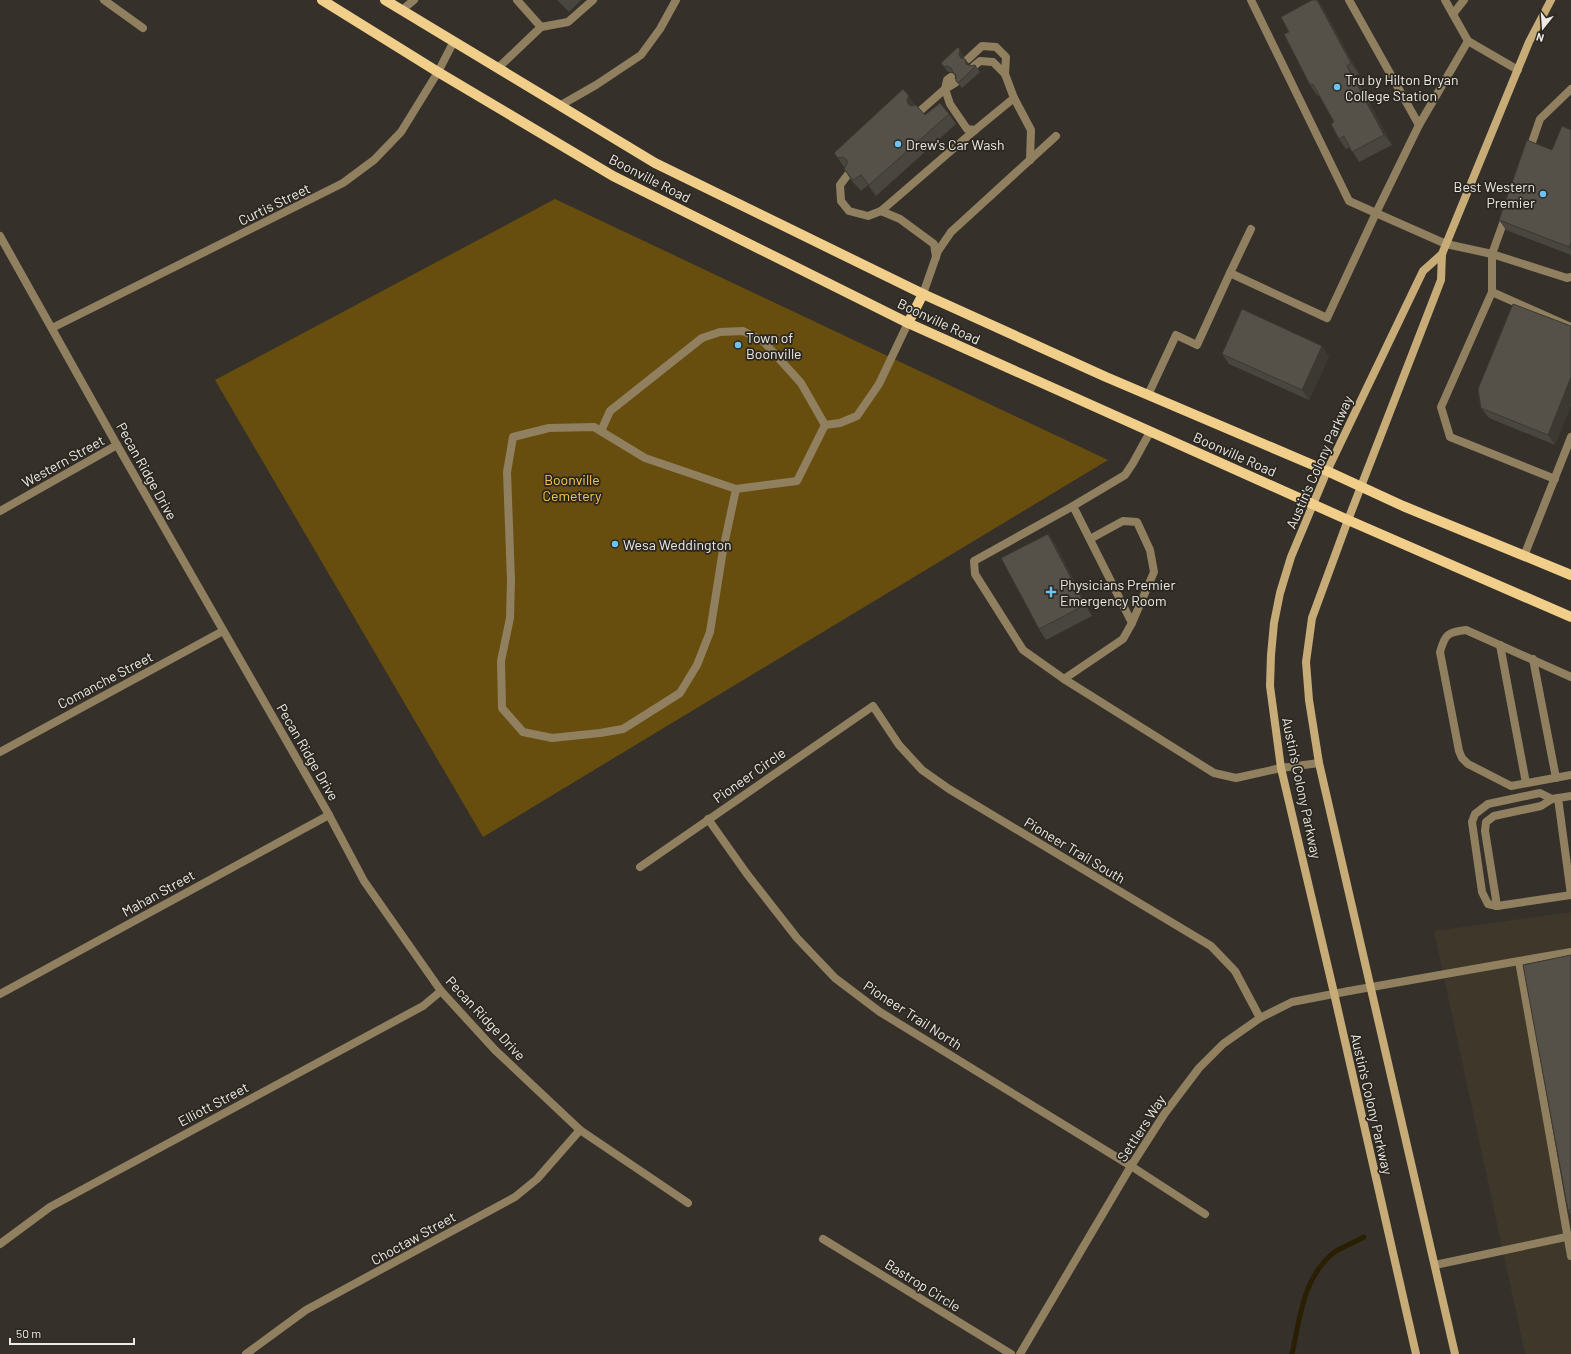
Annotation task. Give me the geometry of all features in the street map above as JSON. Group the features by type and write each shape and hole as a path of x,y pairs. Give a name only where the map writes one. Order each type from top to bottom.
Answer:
{"main road":[{"name":"Boonville Road","path":"322,0 438,72 613,176 908,324 1313,505 1571,617"},
{"name":"Boonville Road","path":"385,0 654,163 923,294 1148,395 1327,471 1361,487 1571,575"},
{"path":"908,324 923,294"}],"street":[{"path":"402,10 414,0"},
{"path":"517,0 541,27"},
{"path":"498,68 541,27 568,22 593,0"},
{"path":"560,106 596,85 640,55 660,29 676,0"},
{"path":"1251,0 1349,201 1446,244 1492,254 1568,278 1571,277"},
{"path":"1349,0 1420,125"},
{"path":"1445,0 1468,41 1518,70"},
{"path":"1453,14 1464,0"},
{"name":"Austin's Colony Parkway","path":"1455,1354 1319,763 1309,700 1306,662 1312,618 1348,520 1441,280 1442,254 1529,42 1552,0"},
{"path":"109,1 143,28"},
{"name":"Curtis Street","path":"52,328 343,183 374,160 400,132 438,72 454,41"},
{"path":"1230,273 1327,318 1376,213 1420,125 1468,41"},
{"path":"968,59 982,46 996,47 1006,57 1005,74 1014,98 1031,130 1030,160"},
{"path":"974,66 980,61 993,62 1005,74"},
{"path":"920,111 953,80"},
{"path":"1527,156 1540,119 1571,88"},
{"path":"945,89 950,104 967,129 975,130"},
{"path":"849,173 840,185 841,201 849,211 868,216 881,211 1014,98"},
{"path":"923,294 938,251 951,232 1056,136"},
{"path":"1508,209 1492,254 1492,292 1441,407 1450,437 1554,479"},
{"path":"881,211 900,219 934,244 936,257"},
{"path":"1148,395 1176,335 1197,345 1251,229"},
{"name":"Pecan Ridge Drive","path":"0,236 117,446 329,815 364,881 441,991 495,1050 580,1130 688,1203"},
{"name":"Austin's Colony Parkway","path":"1416,1354 1281,768 1270,686 1274,623 1280,593 1292,557 1327,471 1423,271 1442,254"},
{"path":"1492,292 1571,327"},
{"path":"825,425 840,423 857,416 879,384 908,324"},
{"path":"601,431 610,412 702,338 720,332 743,331 763,341 801,383 825,425"},
{"path":"736,489 723,550 710,632 697,665 680,693 623,729 552,738 523,732 502,708 501,661 510,618 511,580 507,472 513,437 549,428 594,427 645,458 736,489 797,480 825,425"},
{"path":"1150,432 1125,475 1073,506 974,561 975,574 1023,650 1064,679 1214,773 1236,778 1281,768 1319,763"},
{"path":"1524,556 1571,437"},
{"name":"Western Street","path":"0,510 117,446"},
{"path":"1073,506 1132,623"},
{"path":"1064,679 1123,639 1132,623 1154,572 1150,550 1137,522 1123,522 1090,539"},
{"path":"1571,677 1466,630 1452,632 1446,638 1440,652 1459,751 1462,758 1468,764 1511,786 1571,775"},
{"name":"Comanche Street","path":"0,752 223,631"},
{"path":"1500,645 1526,783"},
{"path":"1533,659 1556,778"},
{"name":"Pioneer Circle","path":"640,867 873,706"},
{"name":"Pioneer Trail South","path":"873,706 899,746 922,770 943,785 1211,946 1235,971 1260,1018"},
{"path":"1540,793 1555,798 1571,895 1497,906 1488,904 1482,892 1472,822 1476,814 1488,804 1540,793"},
{"path":"1497,906 1485,831 1486,822 1494,816 1540,806 1555,798 1571,796"},
{"name":"Mahan Street","path":"0,994 329,815"},
{"name":"Pioneer Trail North","path":"708,819 747,874 797,938 835,978 880,1012 1131,1166 1205,1214"},
{"name":"Settlers Way","path":"1020,1354 1131,1166 1165,1113 1199,1068 1223,1044 1260,1018 1292,1002 1334,993 1371,988 1571,952"},
{"path":"1519,962 1569,1236 1571,1256"},
{"name":"Elliott Street","path":"0,1244 50,1207 423,1006 441,991"},
{"name":"Choctaw Street","path":"246,1354 306,1310 515,1196 537,1179 580,1130"},
{"path":"1435,1265 1569,1236"},
{"name":"Bastrop Circle","path":"822,1239 1010,1354"}],"shaded area":[{"path":"1571,912 1571,1354 1525,1354 1434,931"}],"green space":[{"name":"Boonville Cemetery","path":"555,199 1108,460 483,837 215,380"}],"building":[{"name":"Tru by Hilton Bryan College Station","path":"1312,0 1317,0 1351,63 1347,66 1384,135 1352,152 1344,136 1339,139 1331,124 1334,122 1313,84 1310,85 1284,34 1289,32 1281,17"},
{"path":"958,47 960,50 959,55 961,58 965,59 966,64 976,66 958,83 956,81 956,75 951,68 947,66 944,67 941,63"},
{"name":"Drew's Car Wash","path":"903,89 909,96 907,99 908,104 911,106 916,105 925,115 940,103 949,114 869,185 861,175 853,180 844,169 847,164 847,160 843,157 838,158 834,153"},
{"name":"Best Western Premier","path":"1562,126 1571,130 1571,242 1569,247 1499,220 1527,140 1552,150"},
{"path":"1513,304 1571,326 1571,377 1548,435 1481,408 1478,389"},
{"path":"1242,309 1322,346 1302,390 1222,354"},
{"name":"Physicians Premier Emergency Room","path":"1048,534 1085,605 1039,629 1001,558"},
{"path":"1571,955 1571,1209 1568,1210 1523,965"}],"waterway":[{"path":"1292,1354 1305,1298 1316,1272 1336,1251 1364,1237"}],"place":[{"name":"Tru by Hilton Bryan College Station","path":"1337,87"},
{"name":"Drew's Car Wash","path":"898,144"},
{"name":"Best Western Premier","path":"1543,194"},
{"name":"Town of Boonville","path":"738,345"},
{"name":"Wesa Weddington","path":"615,544"},
{"name":"Physicians Premier Emergency Room","path":"1051,592"}]}
